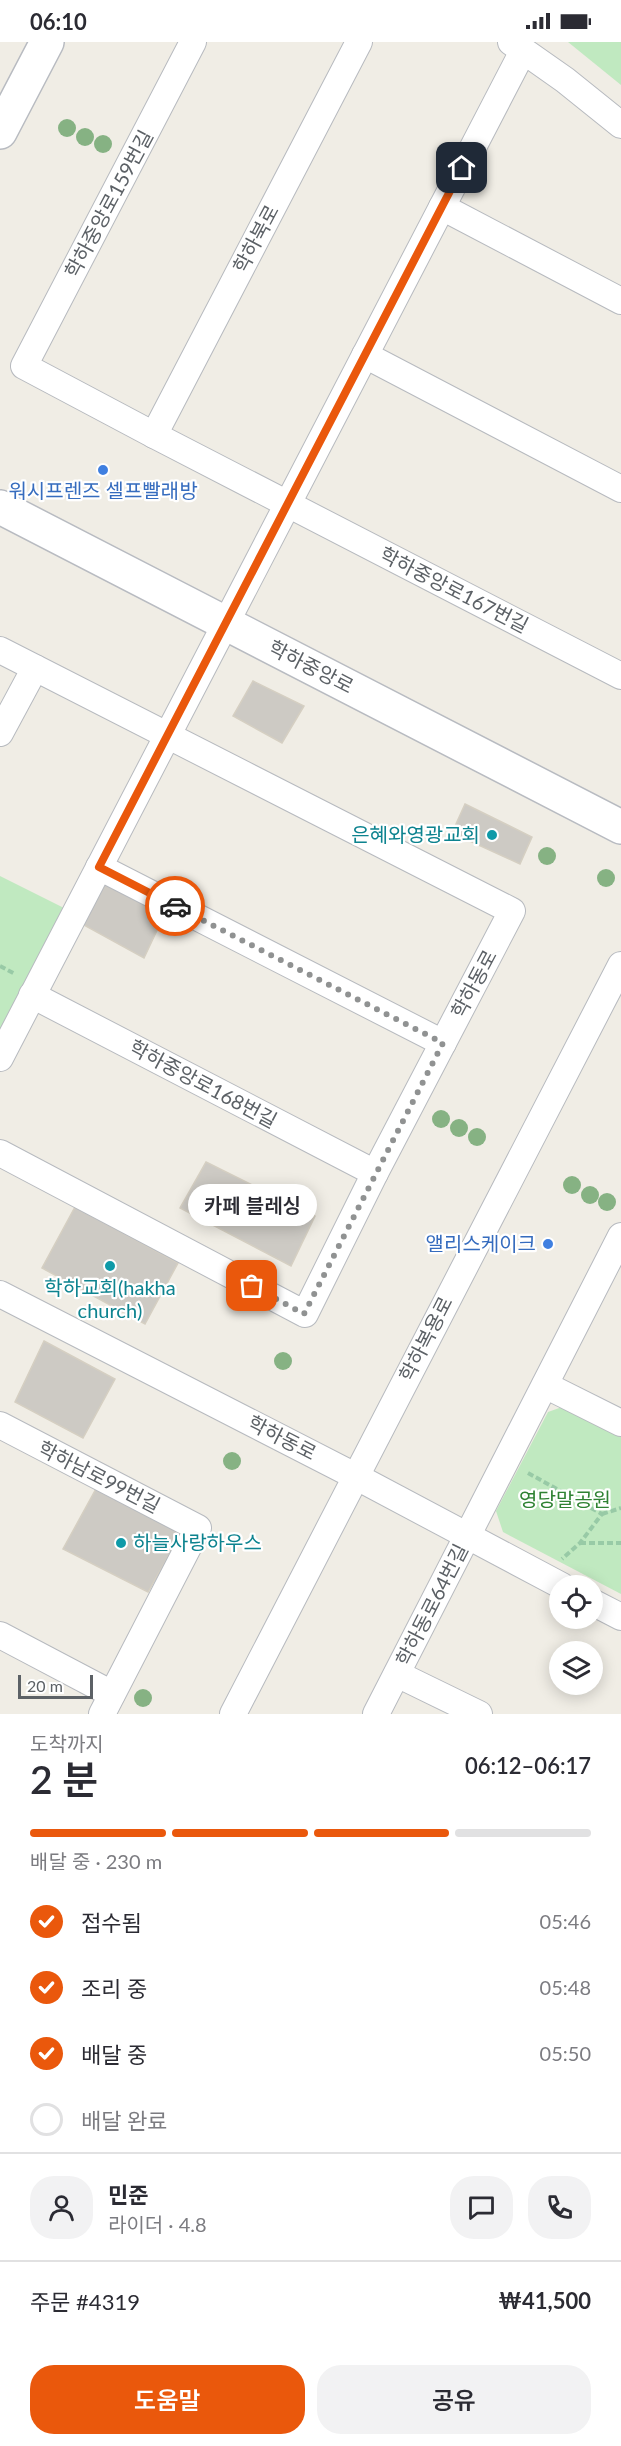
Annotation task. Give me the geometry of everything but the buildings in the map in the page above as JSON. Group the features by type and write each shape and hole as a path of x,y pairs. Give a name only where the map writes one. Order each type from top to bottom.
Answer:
{"street":[{"path":"0,132 47,42"},
{"name":"학하중앙로159번길","path":"24,366 193,42"},
{"name":"학하북로","path":"154,435 358,42"},
{"path":"0,1058 442,207 517,47 565,80 621,125"},
{"path":"442,207 621,301"},
{"path":"365,355 621,489"},
{"name":"학하중앙로167번길","path":"24,366 621,676"},
{"name":"학하중앙로","path":"0,507 621,827"},
{"path":"0,650 168,735"},
{"path":"0,733 35,668"},
{"name":"학하동로","path":"0,1153 304,1314 512,911 168,735"},
{"path":"99,867 443,1043"},
{"name":"학하복용로","path":"233,1714 621,964"},
{"name":"학하중앙로168번길","path":"32,995 375,1173"},
{"name":"학하동로64번길","path":"376,1714 621,1236"},
{"name":"학하동로","path":"0,1294 468,1536 559,1575"},
{"path":"545,1385 621,1422"},
{"name":"학하남로99번길","path":"0,1425 198,1528 107,1704"},
{"path":"603,1608 621,1617"},
{"path":"0,1635 107,1704"},
{"name":"학하동로64번길","path":"397,1674 479,1714"}],"path":[{"path":"524,1470 602,1514"},
{"path":"559,1575 580,1542 602,1514 621,1508"},
{"path":"580,1542 621,1542"}],"green space":[{"path":"568,42 621,42 621,85"},
{"path":"0,876 66,909 0,1036"},
{"name":"영당말공원","path":"562,1407 621,1437 621,1594 603,1585 603,1575 585,1575 503,1532 496,1511 548,1412"}],"way so far":[{"path":"175,906 443,1043 304,1314 252,1286"}],"place":[{"name":"워시프렌즈 셀프빨래방","path":"103,470"},
{"name":"은혜와영광교회","path":"492,835"},
{"name":"앨리스케이크","path":"548,1244"},
{"name":"학하교회(hakha church)","path":"110,1266"},
{"name":"카페 블레싱","path":"252,1286"},
{"name":"하늘사랑하우스","path":"121,1543"}],"route":[{"path":"175,906 99,867 462,168"}]}
